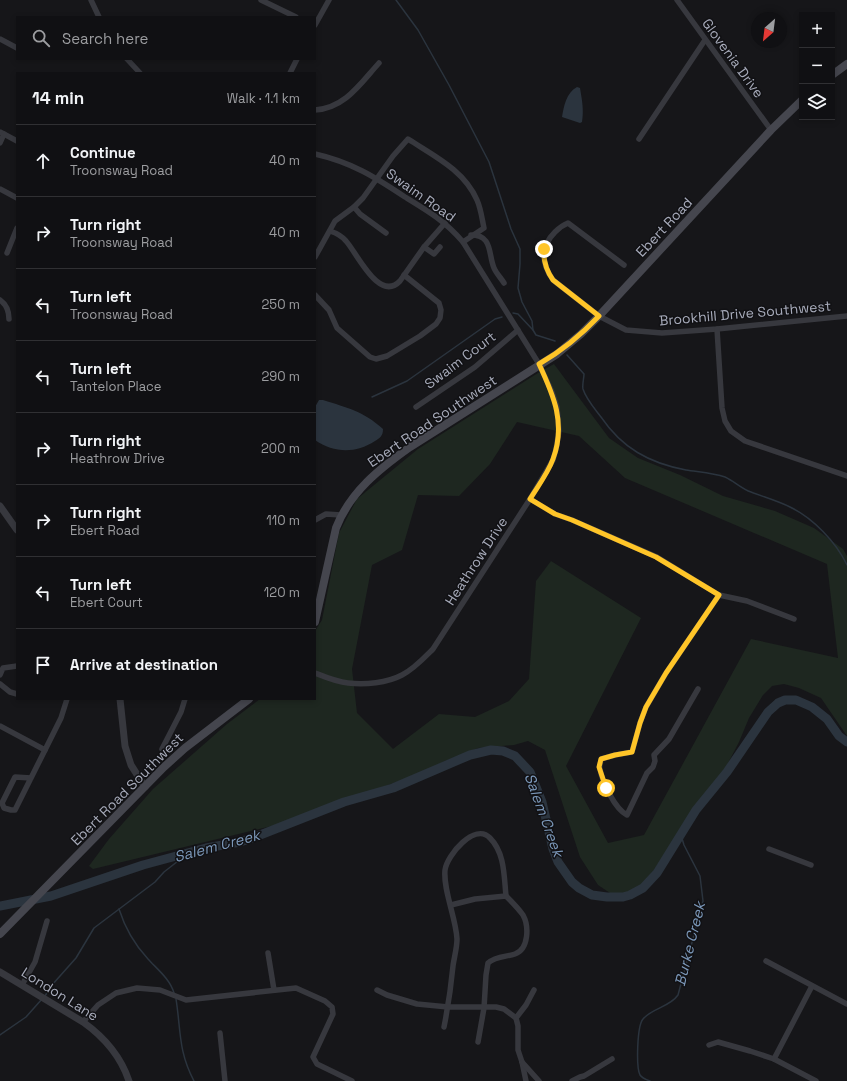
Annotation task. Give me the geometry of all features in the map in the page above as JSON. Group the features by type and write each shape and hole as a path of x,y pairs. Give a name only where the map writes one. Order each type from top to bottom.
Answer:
{"main road":[{"path":"835,73 847,64"},
{"name":"Ebert Road","path":"539,364 557,354 581,334 599,316 771,130 799,103"},
{"name":"Ebert Road Southwest","path":"316,617 336,528 341,515 364,484 388,463 539,364"},
{"name":"Ebert Road Southwest","path":"1,933 164,767 240,702"}],"street":[{"path":"91,0 99,16"},
{"path":"261,0 294,16"},
{"path":"316,23 329,0"},
{"name":"Glovenia Drive","path":"677,0 771,130"},
{"path":"0,39 16,47"},
{"path":"639,138 705,40"},
{"path":"128,60 139,72"},
{"path":"290,72 296,60"},
{"path":"316,110 323,109 343,101 379,63"},
{"path":"0,143 2,133 16,140"},
{"path":"316,255 335,221 354,207 363,198 393,156 408,140 453,168 471,187 478,202 484,228 462,242"},
{"name":"Swaim Road","path":"316,154 350,164 378,178 445,223 462,242 539,364"},
{"path":"0,190 16,198"},
{"path":"354,207 360,214 386,233"},
{"path":"330,231 336,233 345,240 370,275 382,285 391,287 395,286 404,276 424,246 445,223"},
{"name":"Brookhill Drive Southwest","path":"624,265 568,223 549,238 544,249 543,259 548,273 553,280 599,316 626,330 662,333 847,316"},
{"path":"7,253 16,230"},
{"path":"471,235 476,235 485,240 490,248 494,267 504,283"},
{"path":"424,246 434,254 440,247"},
{"path":"316,296 329,310 335,324 342,333 370,357 374,359 380,358 397,350 436,324 441,314 439,303 404,276"},
{"path":"0,300 7,307 9,319"},
{"path":"717,329 722,408 725,422 731,431 745,441 847,476"},
{"name":"Swaim Court","path":"416,407 475,367 518,330"},
{"name":"Heathrow Drive","path":"316,673 347,683 385,681 403,675 433,649 530,499 553,460 558,431 556,407 552,392 539,364"},
{"path":"530,499 555,514 656,557 719,595 747,601 794,619"},
{"path":"0,506 16,529"},
{"path":"316,519 326,514 341,515"},
{"path":"698,689 669,739 654,755 655,761 653,766 647,773 627,815 622,813 606,788 599,767 601,759 632,752 646,707 666,673 719,595"},
{"path":"0,674 3,668 16,666"},
{"path":"0,684 10,692 16,694"},
{"path":"31,778 15,777 2,803 4,808 15,810 31,778 45,750 61,718 67,700"},
{"path":"120,700 125,746 131,765 145,787"},
{"path":"162,749 181,712 185,700"},
{"path":"0,726 45,750"},
{"path":"444,1027 457,939 445,876 447,862 452,853 465,840 482,834 491,838 500,854 506,896 522,915 526,923 527,937 518,952 501,956 488,963 484,1008 478,1042"},
{"path":"769,849 811,865"},
{"path":"451,904 475,899 506,896"},
{"path":"22,986 35,962 47,921"},
{"path":"268,952 274,990"},
{"path":"766,962 847,1004"},
{"name":"London Lane","path":"0,972 83,1022 93,1030 111,1048 118,1058 129,1081"},
{"path":"774,1059 812,986"},
{"path":"83,1022 98,1004 116,993 137,988 160,990 186,1000 296,988 325,1001 332,1007 333,1014 313,1057 317,1064 352,1081"},
{"path":"377,990 387,995 417,1004 448,1007 496,1007 504,1010 516,1018 518,1026 518,1050 526,1081"},
{"path":"516,1018 526,1005 534,990"},
{"path":"220,1033 225,1081"},
{"path":"709,1045 718,1042 774,1059 816,1081"},
{"path":"572,1081 580,1076 584,1076 612,1059"},
{"path":"522,1062 539,1081"},
{"path":"584,1076 589,1081"}],"shaded area":[{"path":"577,87 580,88 583,113 582,122 580,123 562,117 568,96"},
{"path":"554,364 609,438 638,458 680,475 723,496 775,511 814,528 843,549 847,556 847,736 821,698 799,688 784,684 772,686 763,695 749,718 725,769 697,805 654,870 641,886 626,894 610,893 598,885 580,857 545,750 528,741 514,745 478,748 445,761 419,774 276,825 93,869 89,866 109,839 153,789 227,724 259,700 316,700 316,629 322,620 339,533 357,499 418,449","holes":["517,422 579,436 625,478 827,564 838,658 751,639 644,835 608,843 566,766 641,618 551,561 536,581 529,679 509,701 475,717 439,714 393,749 357,713 352,669 372,565 402,550 418,495 459,496 490,464"]},
{"path":"319,400 323,400 362,414 383,429 382,435 367,445 352,450 337,449 322,444 316,441 316,405"}],"waterway":[{"path":"396,0 418,30 449,85 489,162 511,229 520,249 518,288 522,302 532,321 533,330"},
{"path":"513,313 518,314 536,335 555,341"},
{"path":"372,397 407,381 495,319 502,317"},
{"path":"567,355 584,374 583,389 588,400 609,428 627,446 660,463 686,470 725,477 748,491 790,507 807,517 830,539 847,565"},
{"name":"Salem Creek","path":"0,906 51,896 143,865 206,848 240,842 344,802 393,788 470,755 491,750 503,751 515,756 530,772 542,802 553,849 558,862 572,882 579,888 592,895 623,897 643,888 657,873 696,810 727,772 768,712 778,703 785,700 796,700 812,707 827,719 839,736 847,742"},
{"name":"Burke Creek","path":"650,1081 641,1076 639,1071 638,1047 641,1023 647,1015 675,999 678,995 703,901 700,876 684,845 681,835"},
{"path":"45,996 52,985 76,958 94,928 155,882 164,872 187,854"},
{"path":"119,909 124,923 134,942 170,983 174,993"},
{"path":"0,1035 26,1017 42,999"},
{"path":"176,999 185,1060 194,1081"}],"route":[{"path":"544,249 543,259 548,273 553,280 599,316 581,334 557,354 539,364 552,392 556,407 558,431 553,460 530,499 555,514 656,557 719,595 666,673 646,707 632,752 601,759 599,767 606,788"}]}
